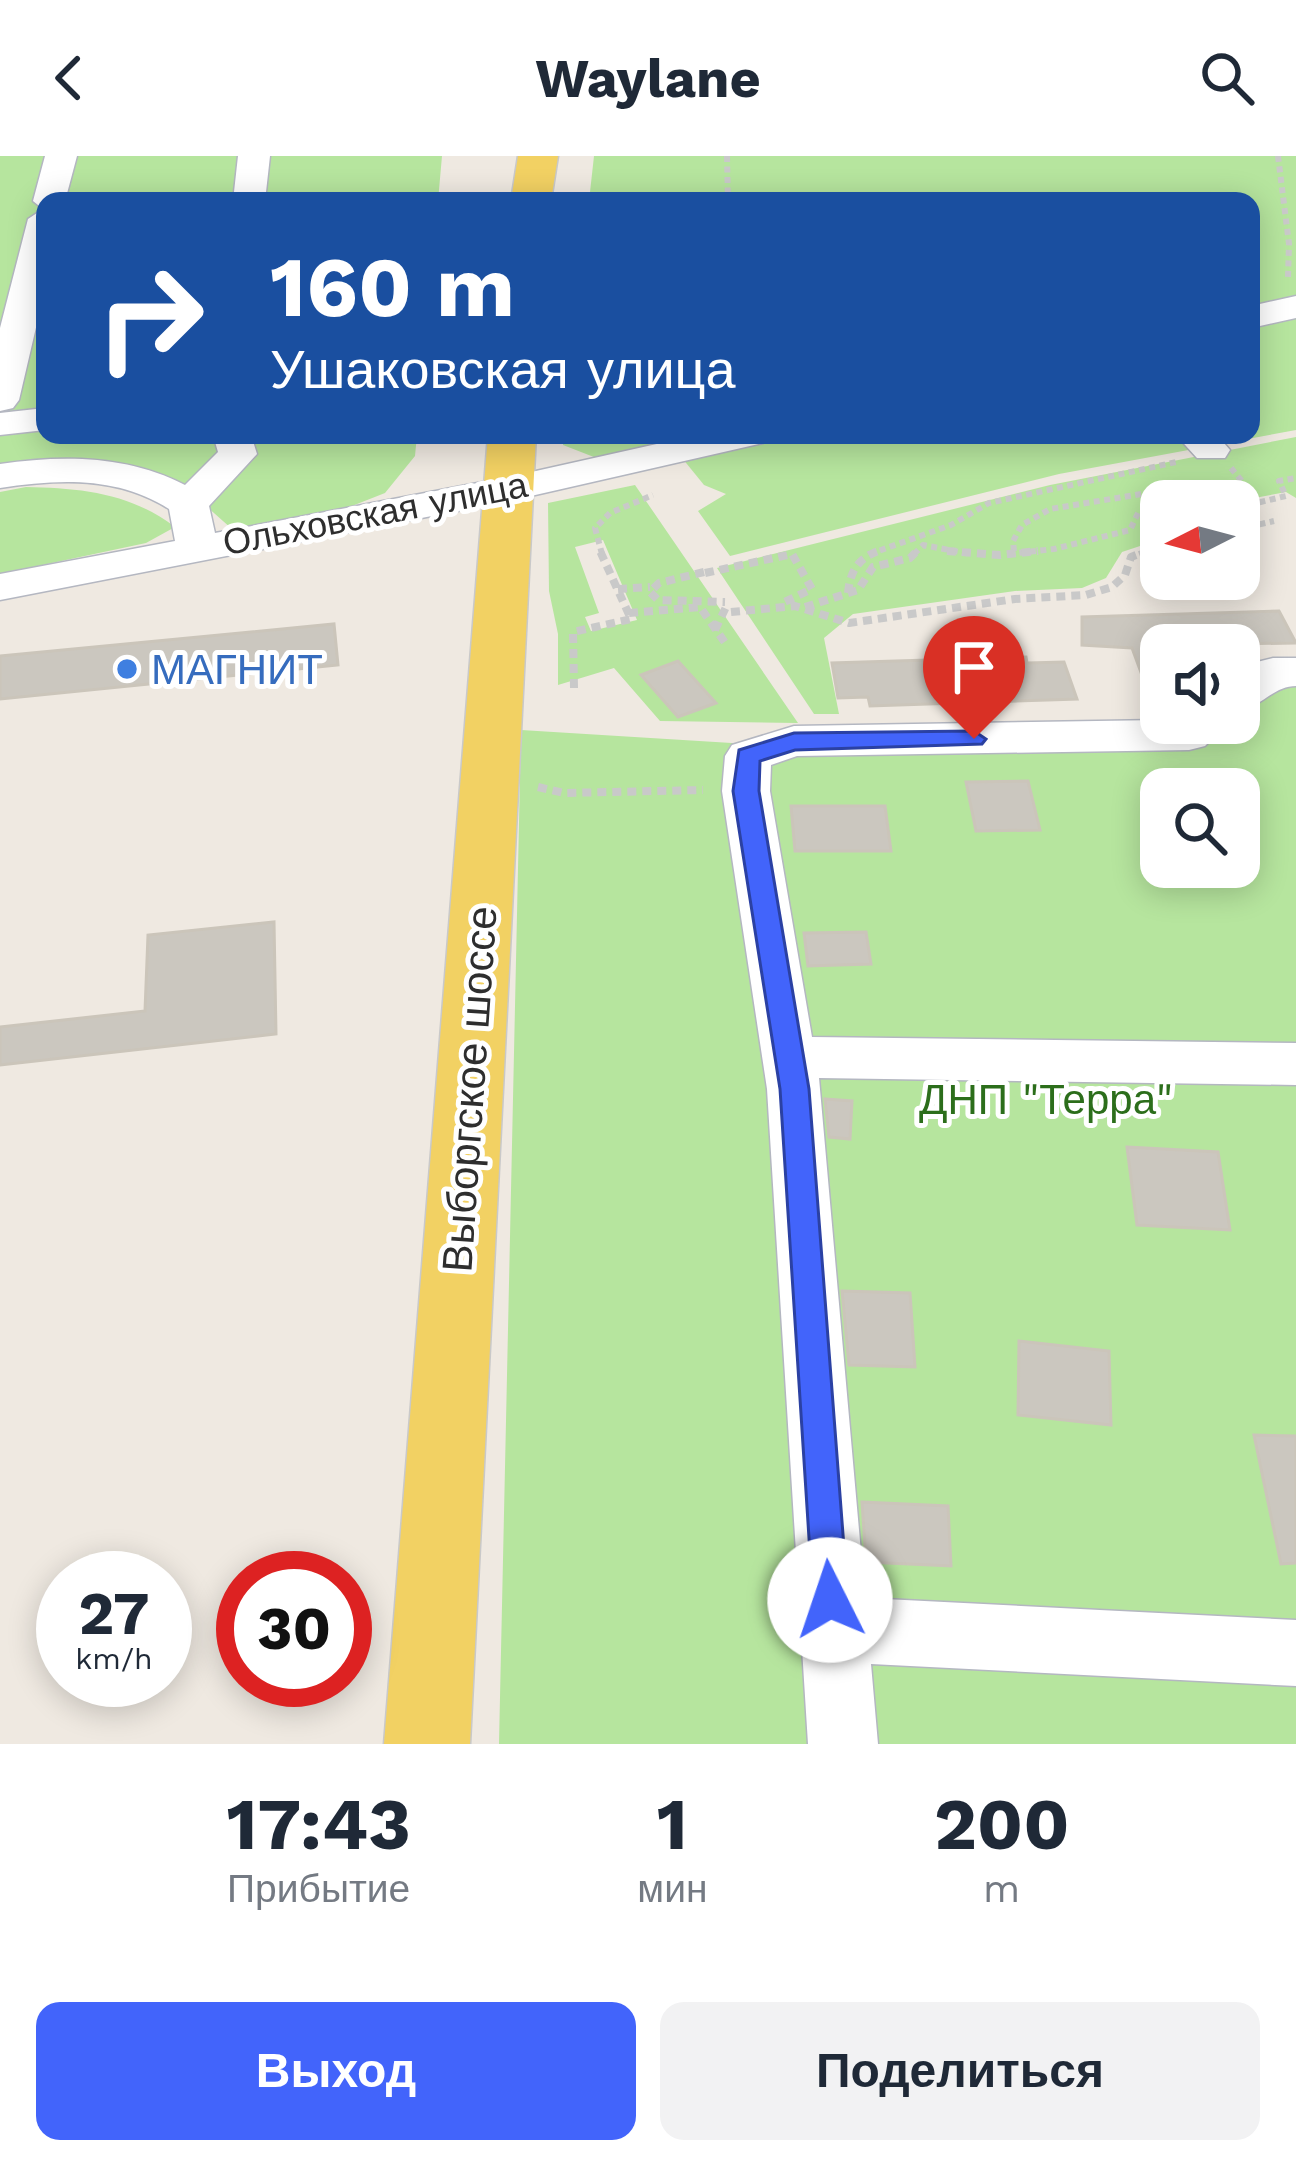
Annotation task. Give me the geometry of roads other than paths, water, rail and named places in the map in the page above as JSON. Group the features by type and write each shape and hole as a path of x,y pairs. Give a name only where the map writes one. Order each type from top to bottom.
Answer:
{"main road":[{"path":"522,156 526,192"},
{"path":"529,192 538,156"},
{"name":"Выборгское шоссе","path":"427,1744 512,444"}],"street":[{"path":"52,192 61,156"},
{"path":"250,192 254,156"},
{"path":"0,400 36,255"},
{"path":"1260,315 1291,308"},
{"path":"0,424 36,420"},
{"path":"188,504 238,454 235,444"},
{"name":"Ольховская улица","path":"0,587 509,489 709,444"},
{"path":"0,476 77,469 112,473 170,490 188,504 197,547"},
{"path":"1260,682 1274,672 1296,672"},
{"path":"843,1744 788,1057 755,771 794,742 1140,736"},
{"path":"788,1057 1296,1064"},
{"path":"834,1629 1296,1653"}],"place":[{"name":"МАГНИТ","path":"127,669"}],"park label":[{"name":"ДНП \"Терра\"","path":"1046,1099"}]}
